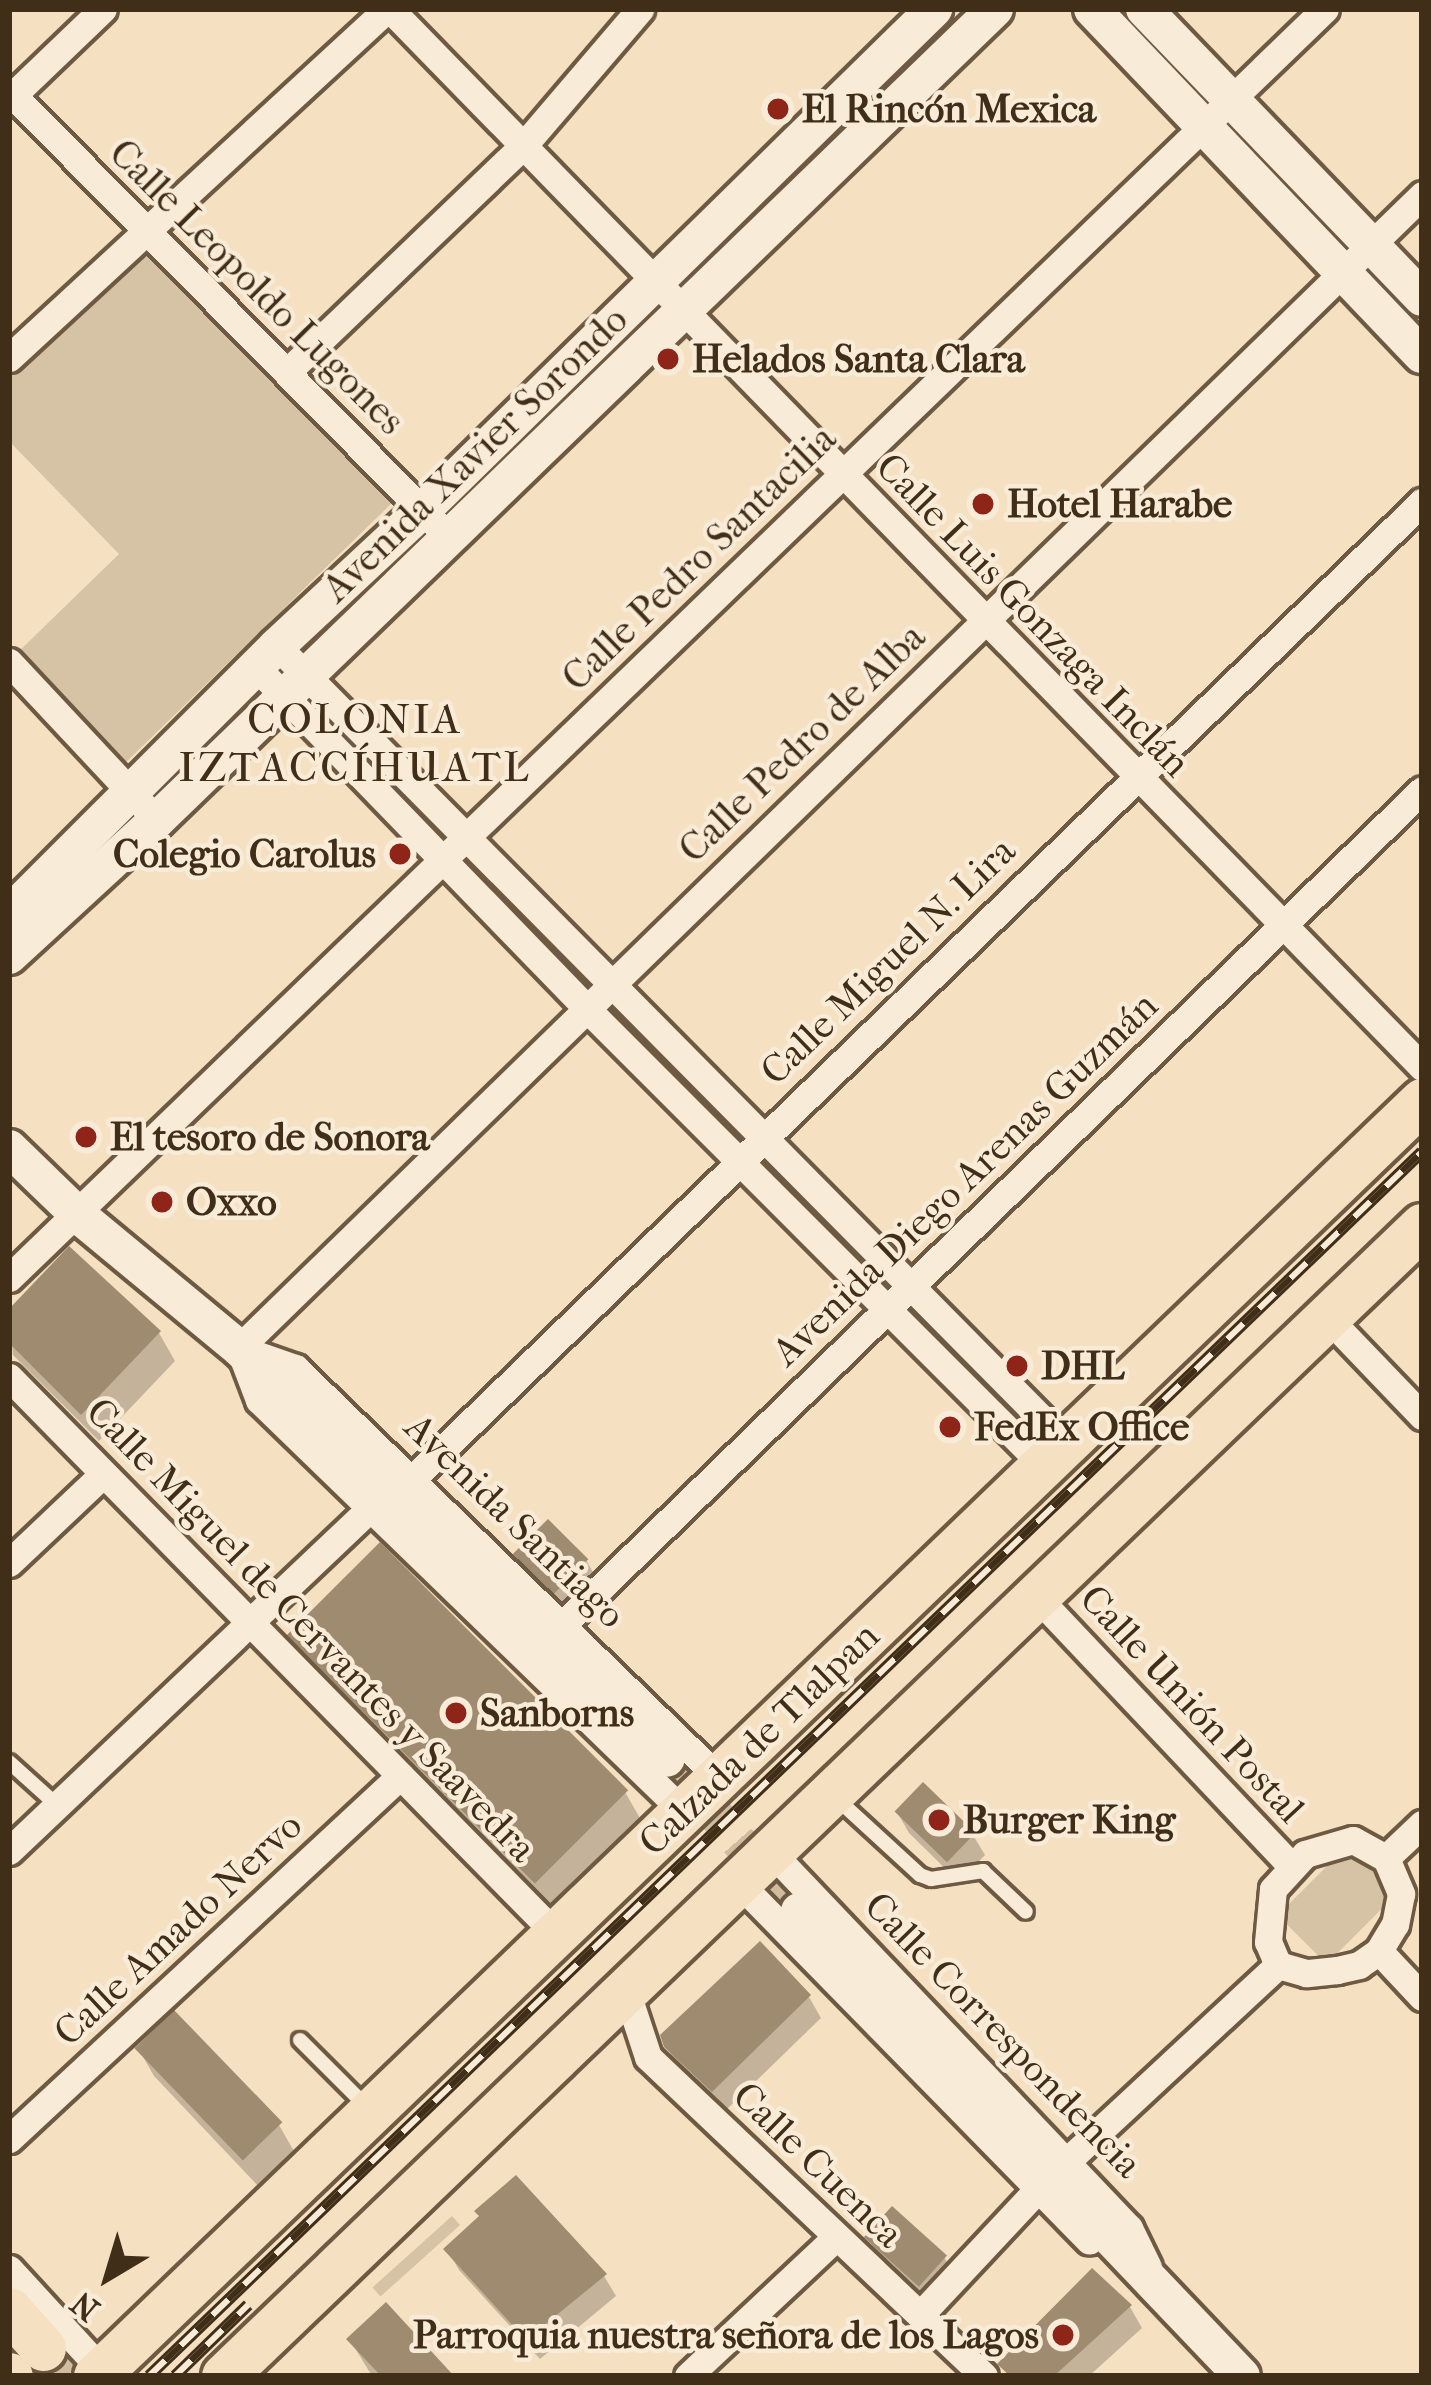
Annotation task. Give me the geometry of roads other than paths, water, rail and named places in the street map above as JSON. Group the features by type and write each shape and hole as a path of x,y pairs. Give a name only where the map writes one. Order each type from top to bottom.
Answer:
{"main road":[{"name":"Calzada de Tlalpan","path":"99,2373 1422,1101"},
{"path":"224,2376 1422,1226"},
{"path":"9,2310 21,2366"}],"street":[{"path":"10,95 103,9"},
{"path":"9,358 389,9"},
{"name":"Calle Luis Gonzaga Inclán","path":"389,9 1422,1067"},
{"path":"286,372 524,145 640,9"},
{"name":"Avenida Xavier Sorondo","path":"9,956 144,807 267,656 423,510 934,9"},
{"name":"Avenida Xavier Sorondo","path":"9,914 295,684 994,9"},
{"path":"1092,9 1422,355"},
{"path":"1144,9 1422,298"},
{"name":"Calle Pedro Santacilia","path":"9,1278 1325,9"},
{"name":"Calle Leopoldo Lugones","path":"10,95 448,538"},
{"name":"Calle Pedro de Alba","path":"239,1348 1422,195"},
{"name":"Calle Miguel N. Lira","path":"411,1480 739,1157 1422,502"},
{"path":"267,656 468,838 911,1286 1053,1453"},
{"path":"9,662 144,807"},
{"path":"295,684 446,859 586,1008 886,1309 1053,1453"},
{"name":"Avenida Diego Arenas Guzmán","path":"563,1624 1422,790"},
{"name":"Avenida Santiago","path":"9,1148 77,1214 239,1348 668,1759"},
{"path":"1328,1318 1422,1416"},
{"name":"Avenida Santiago","path":"239,1348 295,1368 718,1777"},
{"name":"Avenida Santiago","path":"239,1348 260,1400 684,1812"},
{"name":"Calle Miguel de Cervantes y Saavedra","path":"9,1377 558,1936"},
{"path":"9,1563 103,1474"},
{"path":"9,1851 370,1508"},
{"name":"Calle Unión Postal","path":"1037,1597 1291,1864"},
{"name":"Calle Amado Nervo","path":"9,2140 400,1776"},
{"path":"1386,1858 1422,1824"},
{"path":"1353,1840 1386,1858 1402,1894 1395,1924 1379,1951 1359,1965 1337,1970 1306,1973 1278,1965 1268,1942 1268,1915 1273,1889 1291,1864 1305,1854 1353,1840"},
{"name":"Calle Correspondencia","path":"756,1868 1066,2162 1129,2228 1158,2287"},
{"name":"Calle Correspondencia","path":"756,1868 1038,2189 1103,2254 1158,2287"},
{"name":"Calle Correspondencia","path":"799,1911 1243,2376"},
{"path":"1379,1951 1422,1997"},
{"path":"1066,2162 1278,1965"},
{"name":"Calle Cuenca","path":"627,1993 648,2057 984,2376"},
{"path":"920,2315 1038,2189"},
{"path":"688,2376 836,2237"},
{"path":"9,2270 99,2373"}],"lane":[{"path":"9,1762 57,1805"},
{"path":"832,1795 920,1875 931,1879 983,1870 1026,1912"},
{"path":"300,2040 373,2113"}],"tunnel":[{"path":"667,1759 799,1911"},
{"path":"43,2348 66,2376"}],"railway":[{"path":"149,2376 1422,1152"},
{"path":"175,2376 248,2305"}],"place":[{"name":"El Rincón Mexica","path":"778,109"},
{"name":"Helados Santa Clara","path":"668,359"},
{"name":"Hotel Harabe","path":"983,504"},
{"name":"Colegio Carolus","path":"400,854"},
{"name":"El tesoro de Sonora","path":"86,1137"},
{"name":"Oxxo","path":"162,1202"},
{"name":"DHL","path":"1017,1366"},
{"name":"FedEx Office","path":"950,1427"},
{"name":"Sanborns","path":"456,1713"},
{"name":"Burger King","path":"939,1820"},
{"name":"Parroquia nuestra señora de los Lagos","path":"1063,2335"}],"district":[{"name":"COLONIA IZTACCÍHUATL","path":"355,744"}]}
